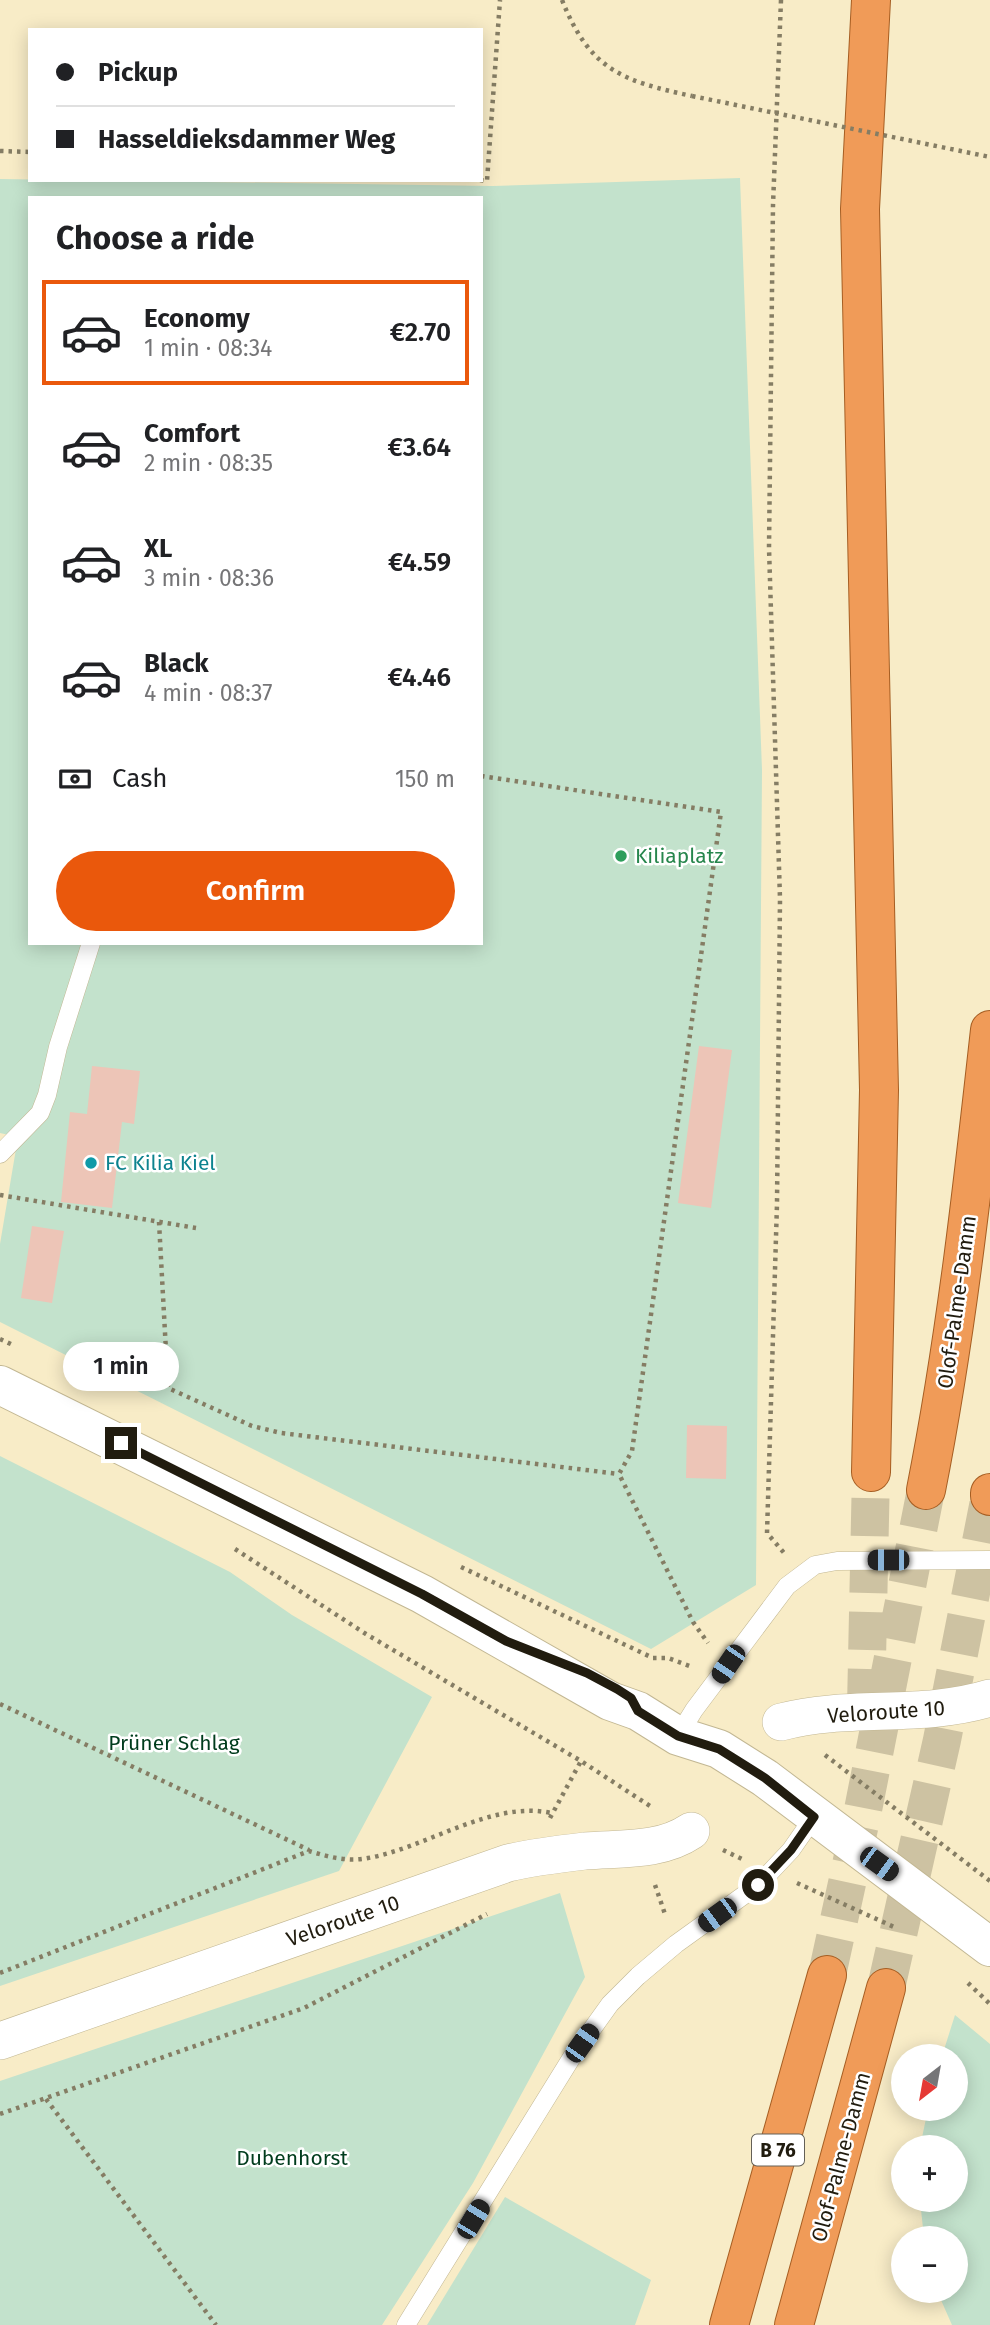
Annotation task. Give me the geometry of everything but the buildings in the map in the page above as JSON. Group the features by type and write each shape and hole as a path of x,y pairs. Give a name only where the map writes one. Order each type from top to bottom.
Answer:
{"highway":[{"path":"871,0 860,209 879,1090 871,1472"},
{"name":"Olof-Palme-Damm","path":"926,1490 942,1409 975,1167 990,1030"},
{"name":"B 76","path":"729,2325 827,1975"},
{"name":"Olof-Palme-Damm","path":"793,2325 886,1988"}],"street":[{"path":"0,1385 400,1582 610,1701 638,1711 678,1736 719,1749 765,1778 990,1947"},
{"name":"Veloroute 10","path":"781,1723 807,1717 940,1709 990,1698"},
{"name":"Veloroute 10","path":"0,2041 509,1863 552,1855 648,1847 672,1842 691,1831"}],"lane":[{"path":"0,1154 40,1113 44,1104 89,945"},
{"path":"678,1736 769,1607 802,1573 827,1561 990,1560"},
{"path":"406,2325 592,2028 610,2004 676,1944 771,1872 791,1850 814,1817"}],"path":[{"path":"483,180 486,181 500,0"},
{"path":"562,0 575,32 593,56 642,85 990,157"},
{"path":"781,0 773,205 769,548 780,900 777,1204 767,1533 802,1573"},
{"path":"0,151 28,152"},
{"path":"483,776 721,812 632,1451 619,1474"},
{"path":"0,1195 196,1228"},
{"path":"159,1222 168,1388 252,1426 281,1433 619,1474"},
{"path":"619,1474 693,1622 728,1664"},
{"path":"297,1590 581,1761 720,1849 898,1929"},
{"path":"0,1704 309,1851 338,1859 368,1858 505,1814 529,1811 551,1813"},
{"path":"781,1723 990,1881"},
{"path":"552,1855 548,1828 551,1813 581,1761"},
{"path":"648,1847 655,1883 676,1944"},
{"path":"0,1973 309,1851"},
{"path":"0,2114 304,2008 391,1961 499,1908"},
{"path":"966,1980 990,2004"},
{"path":"46,2098 216,2325"}],"green space":[{"name":"Kiliaplatz","path":"740,178 762,770 756,1585 651,1649 0,1322 0,1244 18,1137 0,1133 0,179 28,179 28,182 493,186"},
{"name":"Prüner Schlag","path":"0,1456 230,1572 292,1615 432,1697 339,1871 0,1986"},
{"name":"Dubenhorst","path":"560,1893 585,1977 473,2183 382,2325 0,2325 0,2081"},
{"path":"955,2015 990,2044 990,2325 952,2325 942,2303 968,2303 968,2226 923,2226 921,2212 968,2212 968,2135 923,2135 925,2121 968,2121 968,2044 946,2044"},
{"path":"505,2197 651,2280 635,2325 427,2325"}],"tunnel":[{"path":"866,1707 871,1472"},
{"path":"827,1975 863,1810 926,1490"},
{"path":"886,1988 942,1740 990,1496"}],"place":[{"name":"Kiliaplatz","path":"621,856"},
{"name":"FC Kilia Kiel","path":"91,1163"}],"route":[{"path":"121,1443 422,1594 506,1641 587,1673 631,1698 638,1711 678,1736 719,1749 765,1778 814,1817 791,1850 758,1885"}]}
